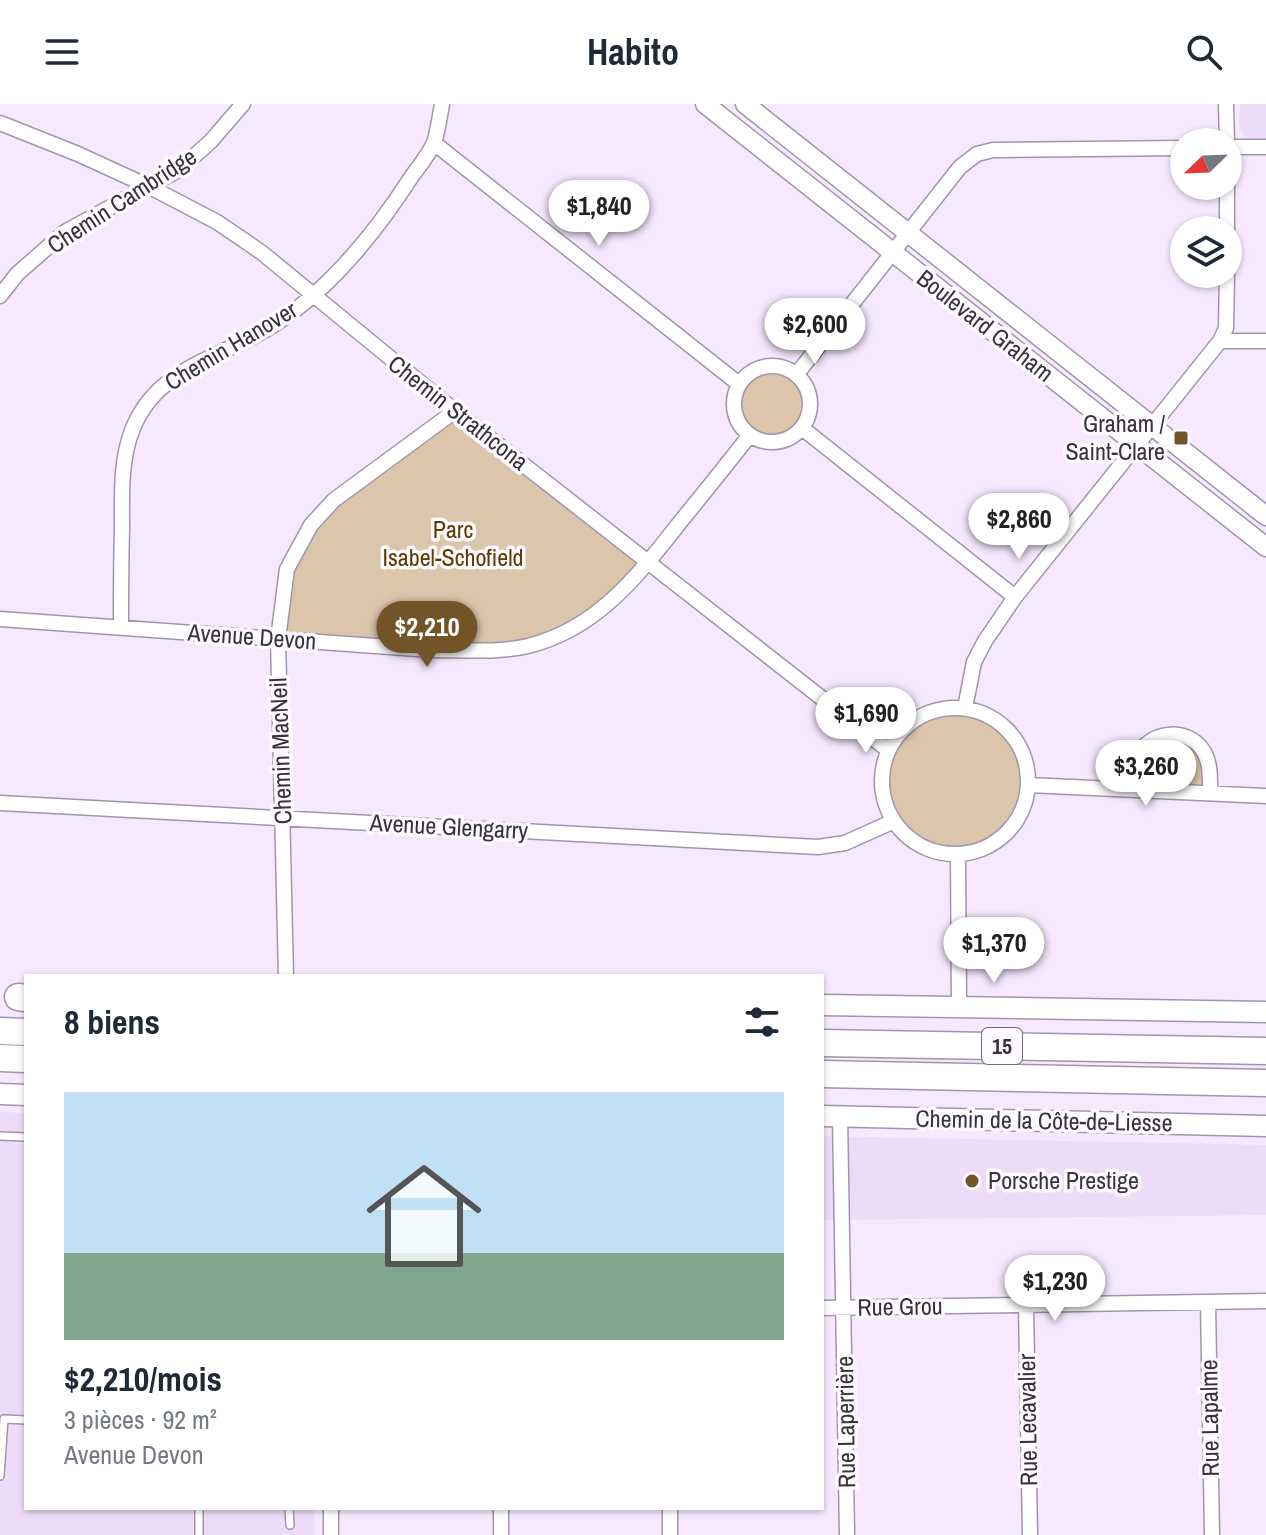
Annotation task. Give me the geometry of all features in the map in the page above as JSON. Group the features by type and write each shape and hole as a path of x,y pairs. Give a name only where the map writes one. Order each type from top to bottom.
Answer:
{"highway":[{"path":"0,1031 24,1032"},
{"name":"15","path":"824,1043 1266,1051"},
{"path":"0,1058 24,1059"},
{"name":"15","path":"824,1074 1266,1083"}],"main road":[{"path":"824,1005 1266,1012"},
{"path":"0,1094 24,1095"},
{"name":"Chemin de la Côte-de-Liesse","path":"831,1116 1266,1126"}],"street":[{"name":"Chemin Cambridge","path":"0,296 17,274 65,232 180,169 211,141 243,104"},
{"name":"Chemin Hanover","path":"121,627 125,454 147,402 168,379 273,325 312,296 370,236 434,143 442,104"},
{"name":"Boulevard Graham","path":"705,104 1266,547"},
{"name":"Boulevard Graham","path":"745,104 1266,516"},
{"path":"1226,104 1227,128"},
{"name":"Chemin Strathcona","path":"0,123 150,187 217,222 261,252 455,411 888,750"},
{"path":"434,143 739,384"},
{"path":"1242,146 1266,147"},
{"path":"796,375 960,167 977,154 993,150 1170,148"},
{"path":"965,708 974,662 1015,597 1220,341 1226,328 1227,288"},
{"path":"1220,341 1266,341"},
{"path":"767,366 782,367 796,375 807,388 809,397 809,413 802,428 793,436 774,442 765,442 750,435 738,422 734,412 739,384 751,372 767,366"},
{"name":"Chemin MacNeil","path":"286,974 278,639 287,569 311,525 334,500 455,411"},
{"path":"802,428 1015,597"},
{"name":"Avenue Devon","path":"0,619 431,650 528,646 586,622 611,602 649,562 750,435"},
{"path":"965,708 986,713 1004,726 1018,743 1026,763 1028,785 1026,801 1011,829 978,851 958,855 940,853 907,836 886,805 881,782 888,750 899,733 914,720 934,710 965,708"},
{"path":"1135,788 1139,752 1154,738 1172,734 1184,736 1201,747 1210,773 1210,793"},
{"path":"1028,785 1266,796"},
{"name":"Avenue Glengarry","path":"0,803 818,847 845,843 894,821"},
{"path":"958,855 959,1007"},
{"name":"Rue Laperrière","path":"831,1116 844,1308 847,1535"},
{"name":"Rue Grou","path":"824,1308 1266,1301"},
{"name":"Rue Lapalme","path":"1208,1302 1212,1535"},
{"name":"Rue Lecavalier","path":"1026,1305 1030,1535"},
{"path":"331,1510 331,1535"},
{"path":"501,1510 501,1535"},
{"path":"670,1510 670,1535"}],"lane":[{"path":"0,1136 24,1137"},
{"path":"0,1476 4,1419 24,1420"},
{"path":"199,1510 199,1535"},
{"path":"289,1510 290,1525"}],"shaded area":[{"path":"1240,104 1266,104 1266,140 1250,139 1243,135 1239,126"},
{"path":"0,1112 24,1113 24,1510 314,1510 315,1535 0,1535"},
{"path":"824,1136 1266,1145 1266,1215 824,1220"}],"green space":[{"path":"772,366 787,369 799,377 807,389 810,404 807,419 799,431 787,439 772,442 757,439 745,431 737,419 734,404 737,389 745,377 757,369"},
{"name":"Parc Isabel-Schofield","path":"455,411 649,562 611,602 528,646 278,639 282,593 311,525"},
{"path":"955,708 983,713 1007,729 1023,753 1028,781 1023,809 1007,833 983,849 955,854 927,849 903,833 887,809 882,781 887,753 903,729 927,713"},
{"path":"1163,735 1201,747 1210,793 1135,788 1136,764"}],"place":[{"name":"Graham / Saint-Clare","path":"1181,438"},
{"name":"Porsche Prestige","path":"972,1181"}]}
